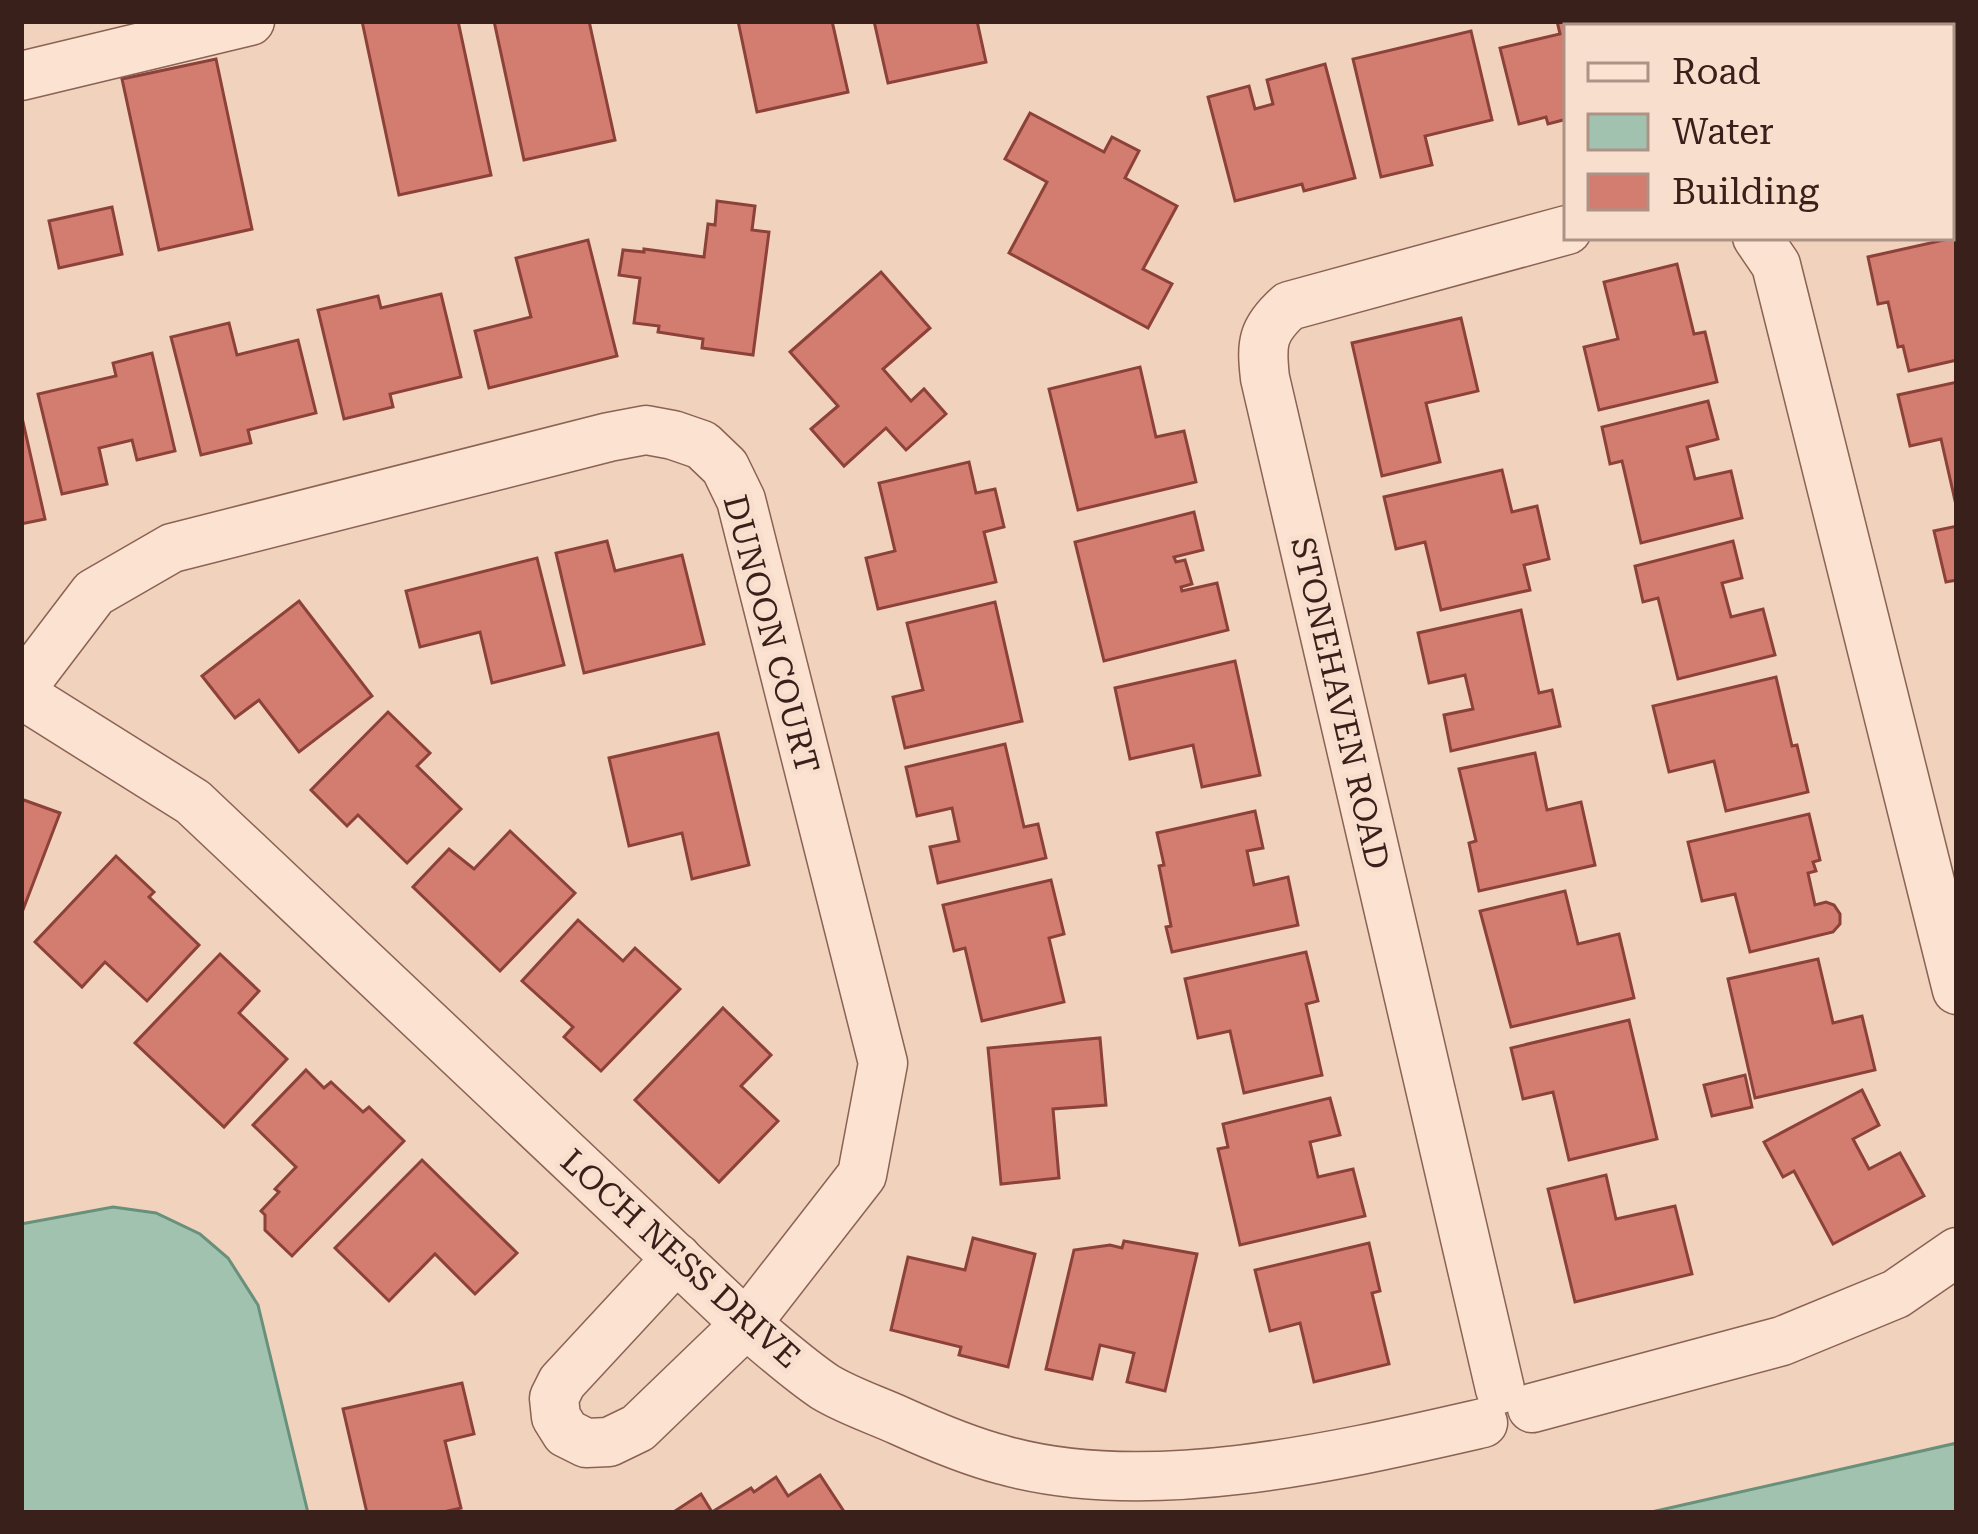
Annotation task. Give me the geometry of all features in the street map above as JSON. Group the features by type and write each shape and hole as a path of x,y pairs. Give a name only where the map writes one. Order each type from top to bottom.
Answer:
{"street":[{"path":"21,76 250,21"},
{"name":"STONEHAVEN ROAD","path":"1505,1407 1262,350 1269,324 1289,306 1564,231"},
{"path":"1758,240 1776,265 1957,990"},
{"name":"DUNOON COURT","path":"21,691 94,593 172,548 608,437 646,430 702,445 725,467 741,500 883,1063 862,1175 746,1324 638,1427 609,1442 586,1443 566,1433 556,1417 554,1398 562,1382 677,1258"},
{"name":"LOCH NESS DRIVE","path":"21,691 193,802 746,1324 827,1388 927,1433 1005,1461 1083,1474 1165,1475 1370,1449 1505,1407 1782,1341 1896,1294 1957,1252"}],"water":[{"path":"113,1207 156,1213 200,1234 228,1258 258,1305 308,1513 21,1513 21,1224"},
{"path":"1957,1443 1957,1513 1647,1513"}],"building":[{"path":"362,21 458,21 491,175 399,195"},
{"path":"494,21 589,21 615,140 524,160"},
{"path":"738,21 832,21 848,92 757,112"},
{"path":"874,21 977,21 986,62 888,83"},
{"path":"1557,21 1620,24 1564,24 1564,120 1548,124 1546,117 1519,124 1500,48 1560,34"},
{"path":"1700,21 1824,21 1824,24"},
{"path":"1471,31 1492,120 1425,136 1432,165 1381,177 1353,59"},
{"path":"216,59 252,229 159,250 122,79"},
{"path":"1325,64 1355,178 1304,191 1302,184 1235,201 1208,97 1249,86 1255,109 1273,104 1267,80"},
{"path":"1030,113 1104,152 1112,137 1139,151 1125,178 1177,206 1143,269 1172,284 1148,328 1009,253 1047,182 1005,159"},
{"path":"717,201 755,206 752,230 769,232 753,355 702,348 703,339 634,323 640,278 619,275 623,250 704,257"},
{"path":"112,207 122,254 59,268 49,221"},
{"path":"1954,238 1957,360 1909,371 1888,302 1878,304 1868,257"},
{"path":"588,240 617,356 489,388 475,331 531,317 516,258"},
{"path":"1677,264 1694,334 1705,332 1717,382 1599,410 1584,347 1618,339 1604,282"},
{"path":"881,272 930,328 883,369 911,401 924,389 946,414 906,450 886,428 844,466 811,429 838,406 790,352"},
{"path":"441,294 461,377 390,394 393,407 344,419 318,310 378,296 381,308"},
{"path":"1461,318 1478,391 1426,403 1440,462 1382,476 1352,343"},
{"path":"229,323 237,355 298,340 316,413 248,430 251,443 201,455 171,337"},
{"path":"152,353 175,451 137,460 132,440 99,448 107,484 62,494 38,394 116,376 113,363"},
{"path":"1140,367 1156,437 1184,431 1196,482 1078,510 1049,389"},
{"path":"1957,382 1956,505 1941,439 1910,446 1898,395"},
{"path":"1708,401 1718,439 1687,447 1695,479 1731,471 1742,518 1641,543 1622,461 1610,464 1602,427"},
{"path":"21,413 45,519 21,524"},
{"path":"969,462 976,493 995,489 1004,527 984,532 996,582 878,609 866,558 895,551 879,483"},
{"path":"1502,470 1512,512 1537,506 1549,559 1524,565 1530,590 1441,610 1425,542 1396,549 1384,497"},
{"path":"1194,512 1203,550 1174,557 1176,562 1185,560 1192,584 1181,587 1182,591 1217,583 1228,630 1104,661 1075,542"},
{"path":"1957,526 1957,580 1946,582 1934,531"},
{"path":"607,541 615,571 682,555 704,644 584,673 556,553"},
{"path":"1733,541 1742,578 1722,583 1731,617 1763,609 1775,655 1678,679 1658,598 1643,602 1635,566"},
{"path":"537,558 564,665 492,683 480,632 420,647 406,591"},
{"path":"299,601 372,696 299,752 259,700 235,718 202,676"},
{"path":"995,602 1022,721 905,748 893,697 923,690 907,623"},
{"path":"1521,610 1539,693 1552,690 1560,726 1451,751 1444,715 1473,709 1465,675 1429,683 1418,633"},
{"path":"1235,661 1260,775 1202,787 1193,745 1130,759 1115,688"},
{"path":"1776,677 1808,792 1726,811 1714,761 1669,772 1653,706"},
{"path":"388,712 430,753 417,766 461,809 407,863 358,815 347,826 311,790"},
{"path":"718,733 749,865 692,879 682,833 629,846 609,758"},
{"path":"1005,744 1024,827 1038,824 1046,858 938,883 930,847 959,841 952,808 917,816 906,767"},
{"path":"1535,753 1547,810 1581,802 1595,865 1479,891 1469,843 1476,841 1459,769"},
{"path":"21,799 60,813 21,915"},
{"path":"1255,811 1263,848 1247,851 1254,885 1288,877 1298,925 1172,952 1157,833"},
{"path":"1809,814 1820,860 1813,862 1816,871 1808,873 1815,905 1834,905 1840,924 1833,932 1750,952 1735,894 1702,901 1688,842"},
{"path":"510,831 575,893 500,971 413,887 449,849 474,869"},
{"path":"116,856 154,892 149,897 199,945 147,1001 105,962 82,987 35,942"},
{"path":"1051,880 1064,934 1049,938 1064,1002 982,1021 965,948 954,951 943,905"},
{"path":"1565,891 1578,944 1619,934 1634,998 1511,1027 1480,911"},
{"path":"578,920 623,961 635,948 680,989 601,1071 564,1037 573,1027 522,981"},
{"path":"1306,952 1318,1001 1306,1004 1322,1075 1244,1093 1230,1031 1198,1038 1185,979"},
{"path":"220,954 259,991 239,1013 287,1059 224,1127 135,1043"},
{"path":"1818,959 1833,1023 1862,1016 1875,1070 1755,1098 1728,979"},
{"path":"723,1008 771,1055 741,1086 778,1121 719,1182 635,1100"},
{"path":"1629,1020 1657,1139 1569,1160 1553,1092 1523,1099 1511,1048"},
{"path":"1100,1038 1106,1105 1053,1109 1059,1178 1001,1184 988,1048"},
{"path":"306,1070 324,1088 331,1082 363,1112 369,1107 404,1141 292,1256 265,1230 261,1211 296,1167 253,1125"},
{"path":"1745,1075 1752,1107 1712,1116 1704,1085"},
{"path":"1862,1090 1879,1125 1853,1139 1869,1169 1900,1153 1924,1196 1833,1244 1794,1171 1783,1177 1764,1142"},
{"path":"1330,1098 1340,1135 1310,1142 1318,1177 1353,1169 1365,1216 1240,1245 1218,1149 1228,1147 1223,1124"},
{"path":"422,1160 517,1253 475,1294 435,1254 389,1301 335,1248"},
{"path":"1606,1175 1616,1219 1675,1206 1692,1274 1575,1302 1548,1189"},
{"path":"973,1238 1035,1254 1008,1367 959,1355 961,1347 891,1330 908,1257 965,1270"},
{"path":"1124,1241 1197,1254 1165,1391 1127,1382 1134,1353 1100,1345 1092,1379 1046,1369 1074,1250 1122,1248"},
{"path":"1369,1243 1380,1291 1372,1293 1389,1364 1314,1382 1300,1323 1270,1331 1255,1270"},
{"path":"462,1383 474,1434 445,1441 461,1508 439,1513 367,1513 343,1409"},
{"path":"820,1475 845,1513 672,1513 701,1494 712,1512 776,1477 788,1496"}]}
